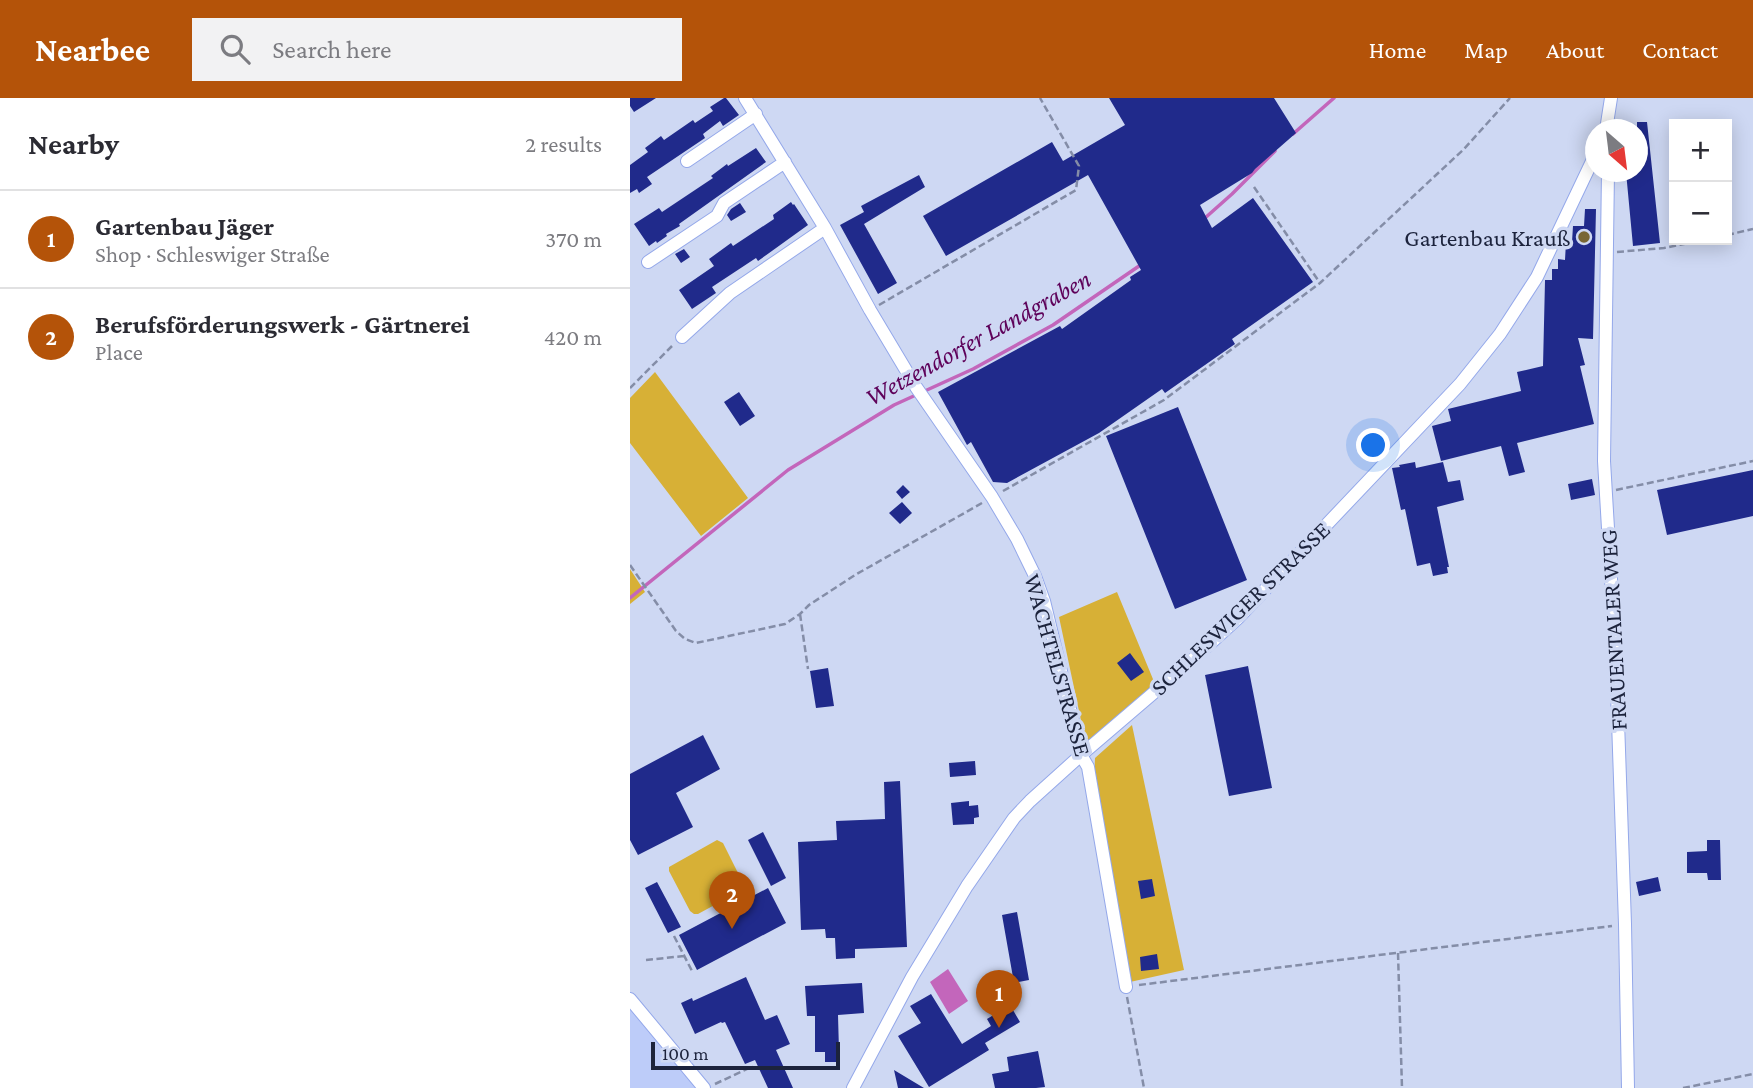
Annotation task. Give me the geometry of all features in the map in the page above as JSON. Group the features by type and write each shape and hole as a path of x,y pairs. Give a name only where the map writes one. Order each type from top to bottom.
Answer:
{"street":[{"name":"WACHTELSTRASSE","path":"745,98 825,228 916,387 992,497 1035,576 1044,601 1081,755 1088,767 1126,987"},
{"path":"1608,119 1611,98"},
{"path":"687,161 756,114"},
{"path":"648,262 717,216 724,203 785,162"},
{"name":"SCHLESWIGER STRASSE","path":"853,1088 912,977 967,886 1014,818 1081,755 1239,617 1460,384 1500,334 1537,277 1585,176"},
{"name":"FRAUENTALER WEG","path":"1608,182 1605,461 1616,663 1628,1088"},
{"path":"682,337 730,293 825,228"},
{"path":"630,999 705,1088"}],"path":[{"path":"870,310 1076,190 1079,166 1040,98"},
{"path":"630,565 676,631 685,639 696,643 785,624 855,575 1164,400 1320,283 1464,149 1510,98"},
{"path":"1254,187 1320,283"},
{"path":"1732,234 1753,229"},
{"path":"1607,253 1679,245"},
{"path":"630,388 682,337"},
{"path":"1606,492 1753,461"},
{"path":"800,614 808,669"},
{"path":"1144,1088 1126,987 1625,924"},
{"path":"674,936 692,971"},
{"path":"1398,953 1402,1088"},
{"path":"646,960 684,956"},
{"path":"705,1088 753,1066"},
{"path":"1683,1088 1753,1074"}],"shaded area":[{"path":"655,372 748,498 701,536 630,443 630,398"},
{"path":"630,569 645,592 630,604"},
{"path":"1117,592 1155,684 1086,744 1059,617"},
{"path":"1132,725 1184,970 1130,982 1094,782 1095,758"},
{"path":"717,840 723,843 745,887 694,914 690,911 669,867"},
{"path":"948,969 968,1001 949,1014 930,982"},
{"path":"630,1008 697,1088 630,1088"}],"building":[{"path":"630,98 656,98 634,112 630,106"},
{"path":"724,98 739,115 723,126 720,121 703,134 705,138 647,177 652,184 639,193 637,189 630,193 630,165 648,152 645,148 661,136 664,140 693,120 695,123 713,111 710,107"},
{"path":"1109,98 1274,98 1296,133 1252,173 1200,205 1212,228 1253,198 1313,282 1232,339 1235,344 1165,393 1162,389 1099,433 1007,483 993,482 971,442 967,445 938,392 1060,326 1062,329 1141,270 1088,175 946,256 923,216 1052,142 1063,161 1125,125"},
{"path":"1648,131 1660,243 1633,246 1627,182 1648,182"},
{"path":"756,148 766,162 679,224 680,226 666,234 667,236 649,246 634,224 659,208 662,212 713,178 711,176 727,164 728,166"},
{"path":"919,175 925,187 864,224 897,283 878,294 840,225 864,212 861,206"},
{"path":"791,202 808,225 758,261 756,258 712,287 716,293 692,309 679,290 714,266 709,259 774,219 773,215"},
{"path":"740,203 746,212 731,221 727,215"},
{"path":"1585,209 1596,209 1593,339 1578,338 1585,365 1580,366 1594,424 1517,443 1525,472 1509,476 1501,446 1441,461 1432,426 1451,421 1448,409 1521,391 1517,372 1543,366 1545,280 1552,280 1552,269 1558,269 1558,259 1565,260 1566,242 1572,242 1573,226 1584,226"},
{"path":"684,249 690,257 681,263 675,254"},
{"path":"739,392 755,416 740,426 724,402"},
{"path":"1178,407 1247,580 1175,609 1106,436"},
{"path":"1415,462 1416,468 1443,462 1448,482 1460,480 1464,500 1437,507 1448,573 1433,576 1430,563 1417,566 1405,509 1401,510 1392,468"},
{"path":"1753,470 1753,516 1667,535 1657,490"},
{"path":"1592,479 1595,495 1571,500 1568,484"},
{"path":"903,485 910,492 902,499 896,492"},
{"path":"902,502 912,513 900,524 889,513"},
{"path":"1130,653 1144,672 1131,681 1117,663"},
{"path":"1248,666 1272,788 1229,796 1205,675"},
{"path":"828,668 834,706 816,708 810,671"},
{"path":"703,735 720,769 676,793 693,827 638,855 630,840 630,774"},
{"path":"975,761 976,775 950,777 949,763"},
{"path":"900,781 907,947 855,949 855,958 836,959 835,938 826,938 825,929 801,930 798,842 837,840 836,821 885,819 884,782"},
{"path":"969,801 969,806 978,805 979,817 974,818 974,824 953,825 951,803"},
{"path":"763,832 786,878 771,886 748,840"},
{"path":"1707,840 1720,840 1721,880 1708,880 1707,873 1687,873 1687,852 1707,851"},
{"path":"1658,877 1661,891 1639,896 1636,882"},
{"path":"1152,879 1155,896 1141,899 1138,881"},
{"path":"657,882 681,927 668,933 645,888"},
{"path":"768,888 786,923 697,970 679,935"},
{"path":"1017,912 1029,980 1014,983 1002,915"},
{"path":"1157,954 1159,969 1141,971 1140,957"},
{"path":"746,977 765,1020 777,1015 790,1044 776,1050 793,1088 768,1088 755,1060 745,1064 725,1022 695,1034 681,1003 692,998 693,1001"},
{"path":"862,983 864,1013 838,1015 837,1062 825,1062 825,1052 815,1052 815,1016 807,1016 805,986"},
{"path":"931,994 962,1044 991,1026 987,1019 1010,1005 1020,1022 985,1043 989,1050 929,1087 898,1036 921,1023 910,1006"},
{"path":"1038,1051 1045,1087 995,1088 992,1074 1009,1071 1007,1057"},
{"path":"894,1070 924,1088 898,1088"}],"waterway":[{"name":"Wetzendorfer Landgraben","path":"1293,134 1334,98"},
{"name":"Wetzendorfer Landgraben","path":"1205,218 1275,151"},
{"name":"Wetzendorfer Landgraben","path":"630,598 788,470 894,405 973,369 1053,325 1142,264"}],"place":[{"name":"Gartenbau Krauß","path":"1584,237"},
{"name":"Berufsförderungswerk - Gärtnerei","path":"732,929"},
{"name":"Gartenbau Jäger","path":"999,1028"}]}
